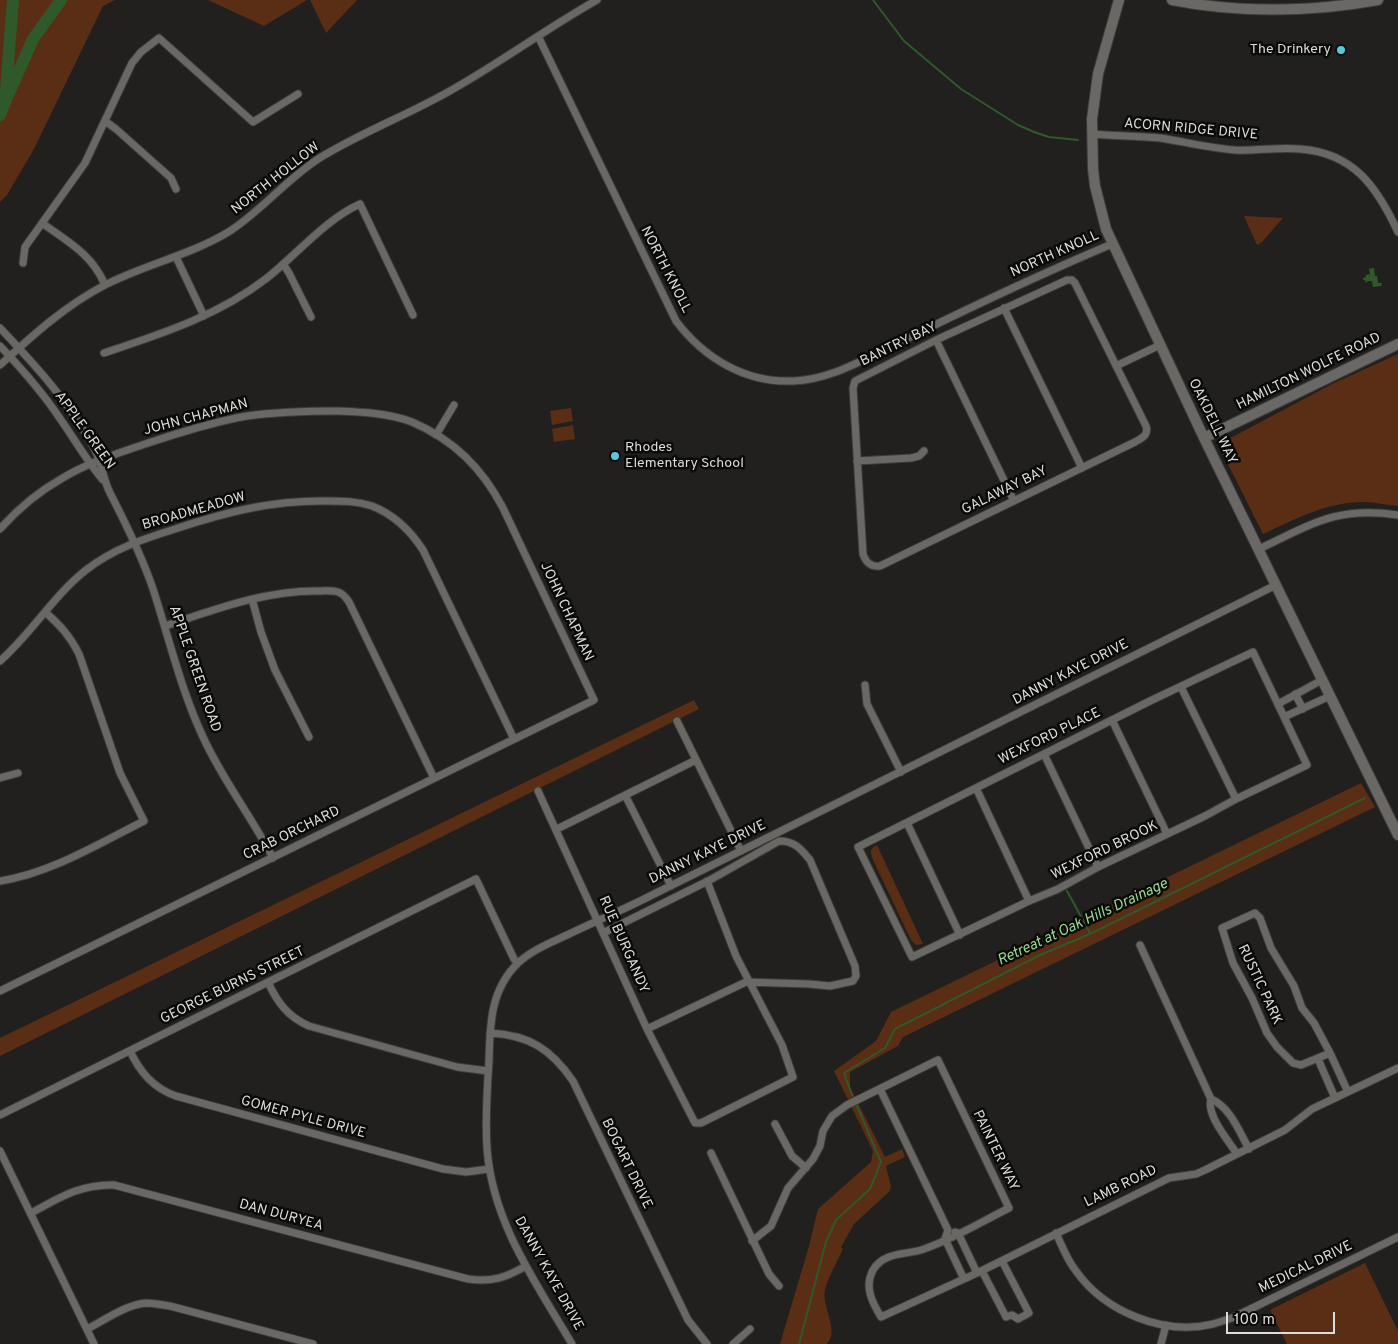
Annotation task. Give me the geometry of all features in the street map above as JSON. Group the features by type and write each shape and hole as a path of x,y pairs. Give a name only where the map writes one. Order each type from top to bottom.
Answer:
{"street":[{"name":"NORTH HOLLOW","path":"0,365 57,316 105,285 202,246 230,230 290,180 330,152 455,88 597,0"},
{"name":"OAKDELL WAY","path":"1118,0 1096,84 1092,134 1095,186 1106,229 1204,438 1398,835"},
{"path":"1172,0 1224,7 1257,8 1320,8 1353,5 1378,0"},
{"name":"NORTH KNOLL","path":"538,36 676,321 699,347 724,365 737,371 766,380 780,381 807,380 824,376 857,363 1046,272 1112,244"},
{"path":"23,263 25,247 85,162 132,63 145,48 159,38 253,122 298,94"},
{"path":"105,121 171,178 176,189"},
{"name":"ACORN RIDGE DRIVE","path":"1092,134 1159,138 1236,150 1298,148 1320,152 1340,160 1367,180 1381,198 1398,232"},
{"path":"104,353 171,331 204,316 245,293 283,264 342,213 360,204 413,315"},
{"path":"42,223 92,261 105,285"},
{"path":"176,257 204,316"},
{"path":"283,264 311,317"},
{"name":"BANTRY BAY","path":"871,565 863,554 853,388 855,380 1062,281 1072,280 1076,283 1116,366"},
{"path":"1004,308 1082,468"},
{"name":"APPLE GREEN","path":"0,328 58,395 100,459 105,482"},
{"path":"936,340 1014,501"},
{"name":"HAMILTON WOLFE ROAD","path":"1204,438 1398,344"},
{"path":"1116,366 1160,345"},
{"name":"APPLE GREEN","path":"0,346 26,374 105,482"},
{"name":"GALAWAY BAY","path":"871,565 880,566 1135,442 1145,435 1146,426 1116,366"},
{"path":"436,435 454,405"},
{"name":"JOHN CHAPMAN","path":"0,529 34,497 61,479 100,459 217,423 245,417 289,412 358,412 378,414 411,422 436,435 473,463 494,491 594,700"},
{"path":"857,460 911,458 919,456 924,451"},
{"name":"APPLE GREEN ROAD","path":"105,482 134,542 152,587 202,736 237,798 258,828 273,858"},
{"name":"BROADMEADOW","path":"0,661 69,586 104,558 134,542 245,508 281,503 352,502 370,506 388,514 410,532 423,550 514,739"},
{"path":"1259,548 1319,520 1333,516 1366,512 1398,515"},
{"name":"DANNY KAYE DRIVE","path":"572,1344 506,1229 489,1169 486,1124 492,1012 497,994 506,978 518,963 538,949 706,869 1276,585"},
{"path":"165,626 252,599 277,594 306,591 340,593 349,602 434,778"},
{"path":"252,599 261,632 275,670 309,737"},
{"path":"0,880 35,872 65,860 144,821 120,773 79,654 71,638 46,612"},
{"name":"WEXFORD PLACE","path":"912,957 858,847 1150,701 1253,652 1278,704"},
{"path":"1322,680 1278,704 1284,717 1330,696"},
{"path":"865,685 867,704 901,772"},
{"path":"1181,687 1236,799"},
{"path":"1296,694 1303,709"},
{"name":"CRAB ORCHARD","path":"0,991 594,700"},
{"name":"WEXFORD BROOK","path":"912,957 1058,889 1098,867 1307,765 1284,717"},
{"path":"1112,720 1167,834"},
{"path":"677,721 741,851"},
{"path":"1044,754 1098,867"},
{"path":"557,829 696,760"},
{"path":"0,778 18,773"},
{"path":"976,788 1029,901"},
{"name":"RUE BURGANDY","path":"538,791 647,1029 695,1123 701,1123 793,1077 782,1045 751,982"},
{"path":"626,795 671,886"},
{"path":"907,823 960,935"},
{"path":"603,933 707,881 779,841 788,841 799,846 810,860 855,966 856,976 853,981 830,986 746,982 647,1029"},
{"path":"706,869 707,881 736,956 751,982"},
{"path":"697,873 707,881"},
{"name":"GEORGE BURNS STREET","path":"0,1115 476,879 514,959 518,963"},
{"name":"RUSTIC PARK","path":"1330,1053 1301,1065 1293,1063 1277,1047 1267,1033 1252,998 1233,963 1222,928 1255,913 1260,918 1271,948 1294,986 1302,1008 1314,1023 1330,1053 1348,1092"},
{"path":"1140,945 1212,1099 1220,1103 1226,1110 1248,1149"},
{"path":"268,982 282,1007 292,1017 309,1026 457,1067 488,1071"},
{"name":"BOGART DRIVE","path":"490,1033 514,1035 525,1039 547,1052 573,1081 688,1320 707,1344"},
{"name":"GOMER PYLE DRIVE","path":"130,1051 146,1078 157,1087 176,1096 444,1168 466,1172 489,1169"},
{"path":"1318,1059 1335,1098"},
{"name":"PAINTER WAY","path":"752,1241 771,1226 788,1188 824,1148 823,1131 832,1116 847,1105 938,1060 1009,1208 958,1234 923,1249 894,1254 881,1260 873,1270 869,1283 870,1294 881,1317"},
{"name":"LAMB ROAD","path":"881,1317 980,1272 1169,1178 1196,1174 1248,1149 1285,1130 1312,1109 1398,1068"},
{"path":"1327,1080 1340,1074"},
{"path":"880,1089 948,1230 958,1234 1006,1317 1012,1315 1018,1319 1029,1313 1002,1261"},
{"path":"1212,1099 1210,1104 1212,1116 1237,1154"},
{"path":"776,1124 792,1156 806,1168"},
{"path":"0,1151 94,1344"},
{"path":"711,1153 752,1241 769,1274 779,1286"},
{"name":"DAN DURYEA","path":"30,1213 75,1191 90,1186 114,1185 468,1279 486,1281 498,1279 526,1266"},
{"path":"948,1230 945,1239 964,1279"},
{"name":"MEDICAL DRIVE","path":"1056,1233 1075,1271 1094,1292 1124,1311 1154,1323 1196,1326 1212,1324 1232,1318 1398,1237"},
{"path":"87,1329 123,1310 148,1303 170,1306 313,1344"},
{"path":"1161,1344 1166,1325"},
{"path":"733,1344 750,1329"}],"shaded area":[{"path":"0,0 115,0 103,6 34,149 7,195 0,202"},
{"path":"208,0 307,0 264,26"},
{"path":"310,0 357,0 326,33"},
{"path":"1244,216 1283,218 1262,242 1257,245"},
{"path":"1374,268 1378,283 1382,283 1381,286 1373,287 1372,281 1366,283 1363,280 1366,275 1370,274 1369,269"},
{"path":"1398,354 1398,506 1372,502 1336,505 1311,512 1263,534 1221,450 1223,442 1332,384"},
{"path":"571,408 573,421 552,425 550,411"},
{"path":"573,425 575,439 554,442 552,429"},
{"path":"694,700 699,709 0,1056 0,1038"},
{"path":"1361,783 1375,807 903,1037 898,1046 850,1072 850,1087 885,1157 902,1149 905,1157 886,1166 891,1187 889,1192 854,1224 841,1247 843,1249 830,1275 824,1296 832,1332 827,1344 780,1344 818,1209 871,1162 873,1151 834,1071 876,1041 891,1012"},
{"path":"877,845 923,944 916,945 911,940 874,862 871,850"},
{"path":"1365,1263 1398,1331 1398,1344 1287,1344 1270,1310"}],"waterway":[{"path":"0,115 5,102 13,0"},
{"path":"5,102 33,39 61,0"},
{"path":"873,0 904,41 961,89 1018,125 1034,132 1049,137 1078,140"},
{"name":"Retreat at Oak Hills Drainage","path":"852,1095 844,1073 885,1048 895,1029 1040,955 1090,934 1365,798"},
{"path":"1067,891 1090,933"},
{"path":"799,1344 826,1242 836,1220 870,1189 881,1162 857,1106"}],"place":[{"name":"The Drinkery","path":"1341,50"},
{"name":"Rhodes Elementary School","path":"615,456"}]}
